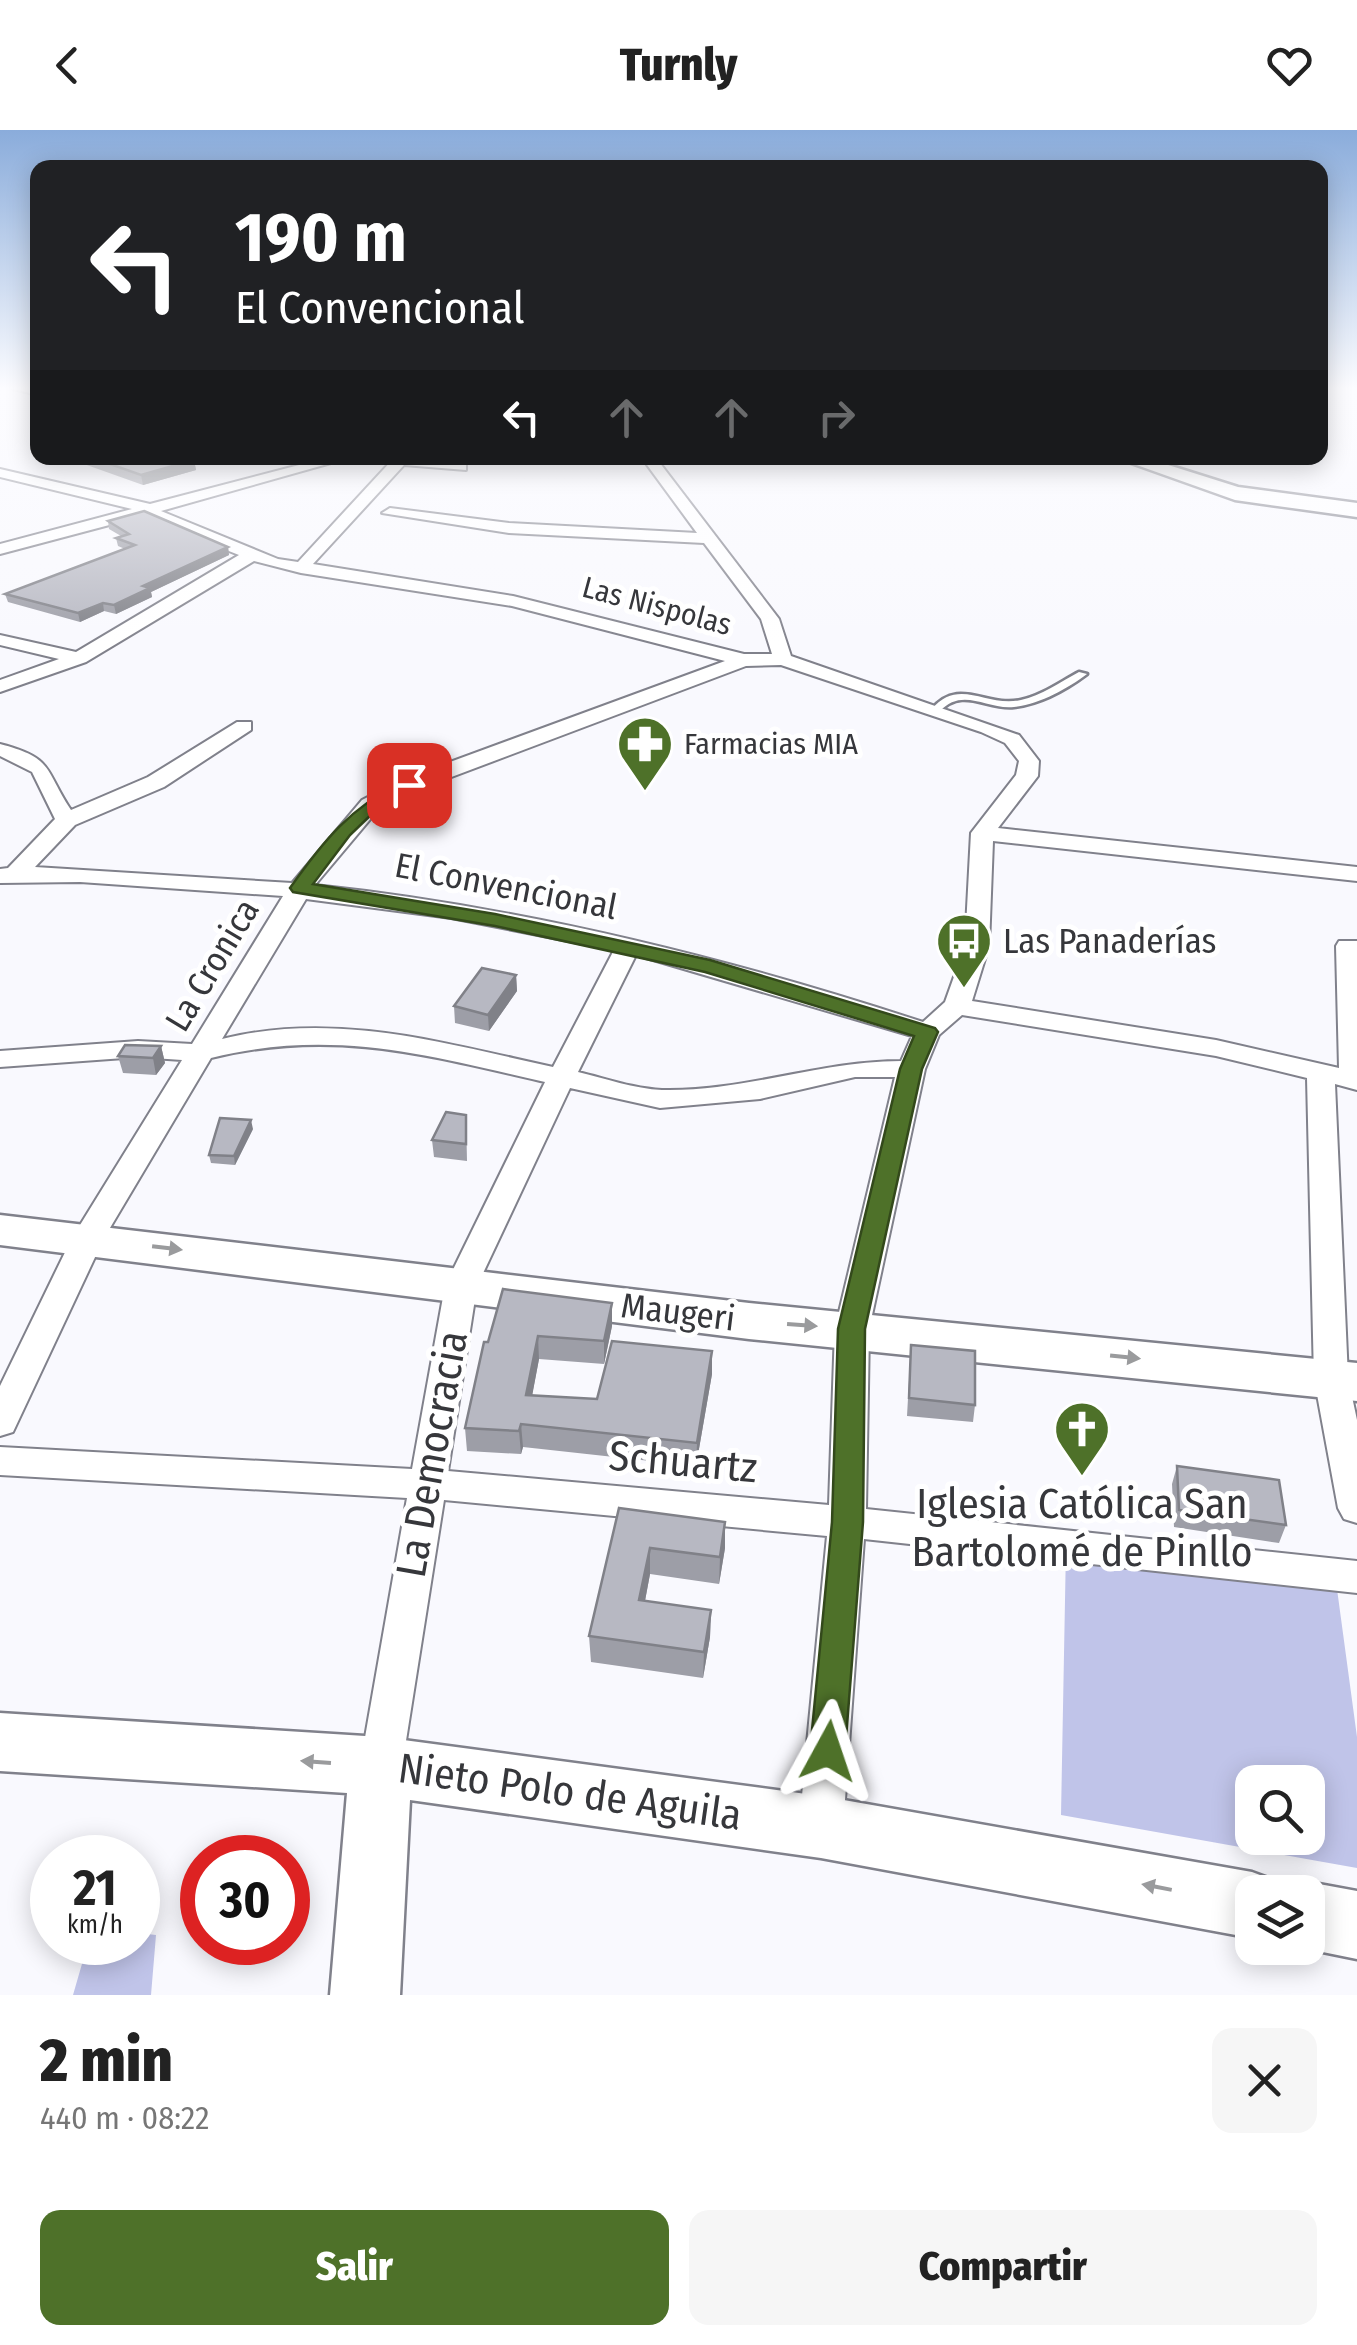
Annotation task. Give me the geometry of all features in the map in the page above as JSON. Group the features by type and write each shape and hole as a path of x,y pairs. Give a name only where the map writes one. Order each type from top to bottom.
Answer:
{"street":[{"name":"Las Nispolas","path":"0,473 150,509 162,520 250,556 301,568 513,601 744,660 782,660 936,710 1012,739 1028,761 1026,776 982,833"},
{"path":"0,549 286,473"},
{"path":"301,568 388,473"},
{"path":"660,473 770,618 782,660"},
{"path":"1175,473 1235,492 1357,510"},
{"path":"390,513 508,528 708,538"},
{"path":"0,686 79,658 250,556"},
{"path":"0,640 79,658"},
{"name":"La Cronica","path":"0,1422 88,1238 300,888 343,831 383,798 465,763 744,660"},
{"path":"8,875 67,820 156,782 244,726"},
{"path":"0,750 42,766 48,775 54,806 67,820"},
{"path":"821,1827 847,1522 852,1329 911,1069 927,1032 956,1006 977,946 982,833 1357,874"},
{"name":"El Convencional","path":"8,875 300,888 399,902 627,949 800,991 927,1032"},
{"path":"956,1006 1216,1048 1355,1081 1348,946"},
{"name":"La Democracia","path":"364,1995 381,1766 461,1286 627,949"},
{"path":"0,1059 138,1049 200,1053 255,1040 306,1035 384,1038 560,1080 660,1099 760,1090 855,1069 911,1069"},
{"path":"1321,1071 1357,1508"},
{"name":"Maugeri","path":"0,1230 461,1286 1344,1380"},
{"name":"Schuartz","path":"0,1461 426,1484 847,1522 1357,1577"},
{"name":"Nieto Polo de Aguila","path":"0,1742 381,1766 821,1827 1235,1903"},
{"path":"1325,1919 1357,1926"}],"lane":[{"path":"936,710 942,700 954,696 999,705 1025,702 1082,674"}],"shaded area":[{"path":"1066,1547 1337,1589 1357,1737 1357,1868 1284,1855 1325,1855 1325,1765 1235,1765 1235,1846 1061,1815"},
{"path":"82,1965 154,1965 151,1995 73,1995"}],"building":[{"path":"144,511 228,547 143,586 150,588 114,605 103,603 78,613 5,594 135,545 116,538 129,534 108,521"},
{"path":"482,968 516,975 488,1015 454,1006"},
{"path":"125,1045 161,1046 153,1058 118,1056"},
{"path":"446,1112 466,1115 466,1144 432,1140"},
{"path":"220,1118 251,1120 234,1156 209,1155"},
{"path":"503,1289 612,1303 604,1341 538,1336 526,1395 597,1399 612,1341 712,1351 697,1443 521,1424 519,1431 465,1428 484,1342 488,1342"},
{"path":"911,1345 975,1351 975,1405 909,1398"},
{"path":"1177,1466 1279,1480 1286,1525 1179,1510"},
{"path":"619,1508 725,1522 720,1557 650,1548 639,1600 711,1610 704,1652 589,1636"}],"place":[{"name":"Farmacias MIA","path":"645,793"},
{"name":"Las Panaderías","path":"964,990"},
{"name":"Iglesia Católica San Bartolomé de Pinllo","path":"1082,1478"}],"route":[{"path":"409,785 370,805 343,831 300,888 495,920 710,967 927,1032 911,1069 852,1329 847,1522 828,1751"}]}
